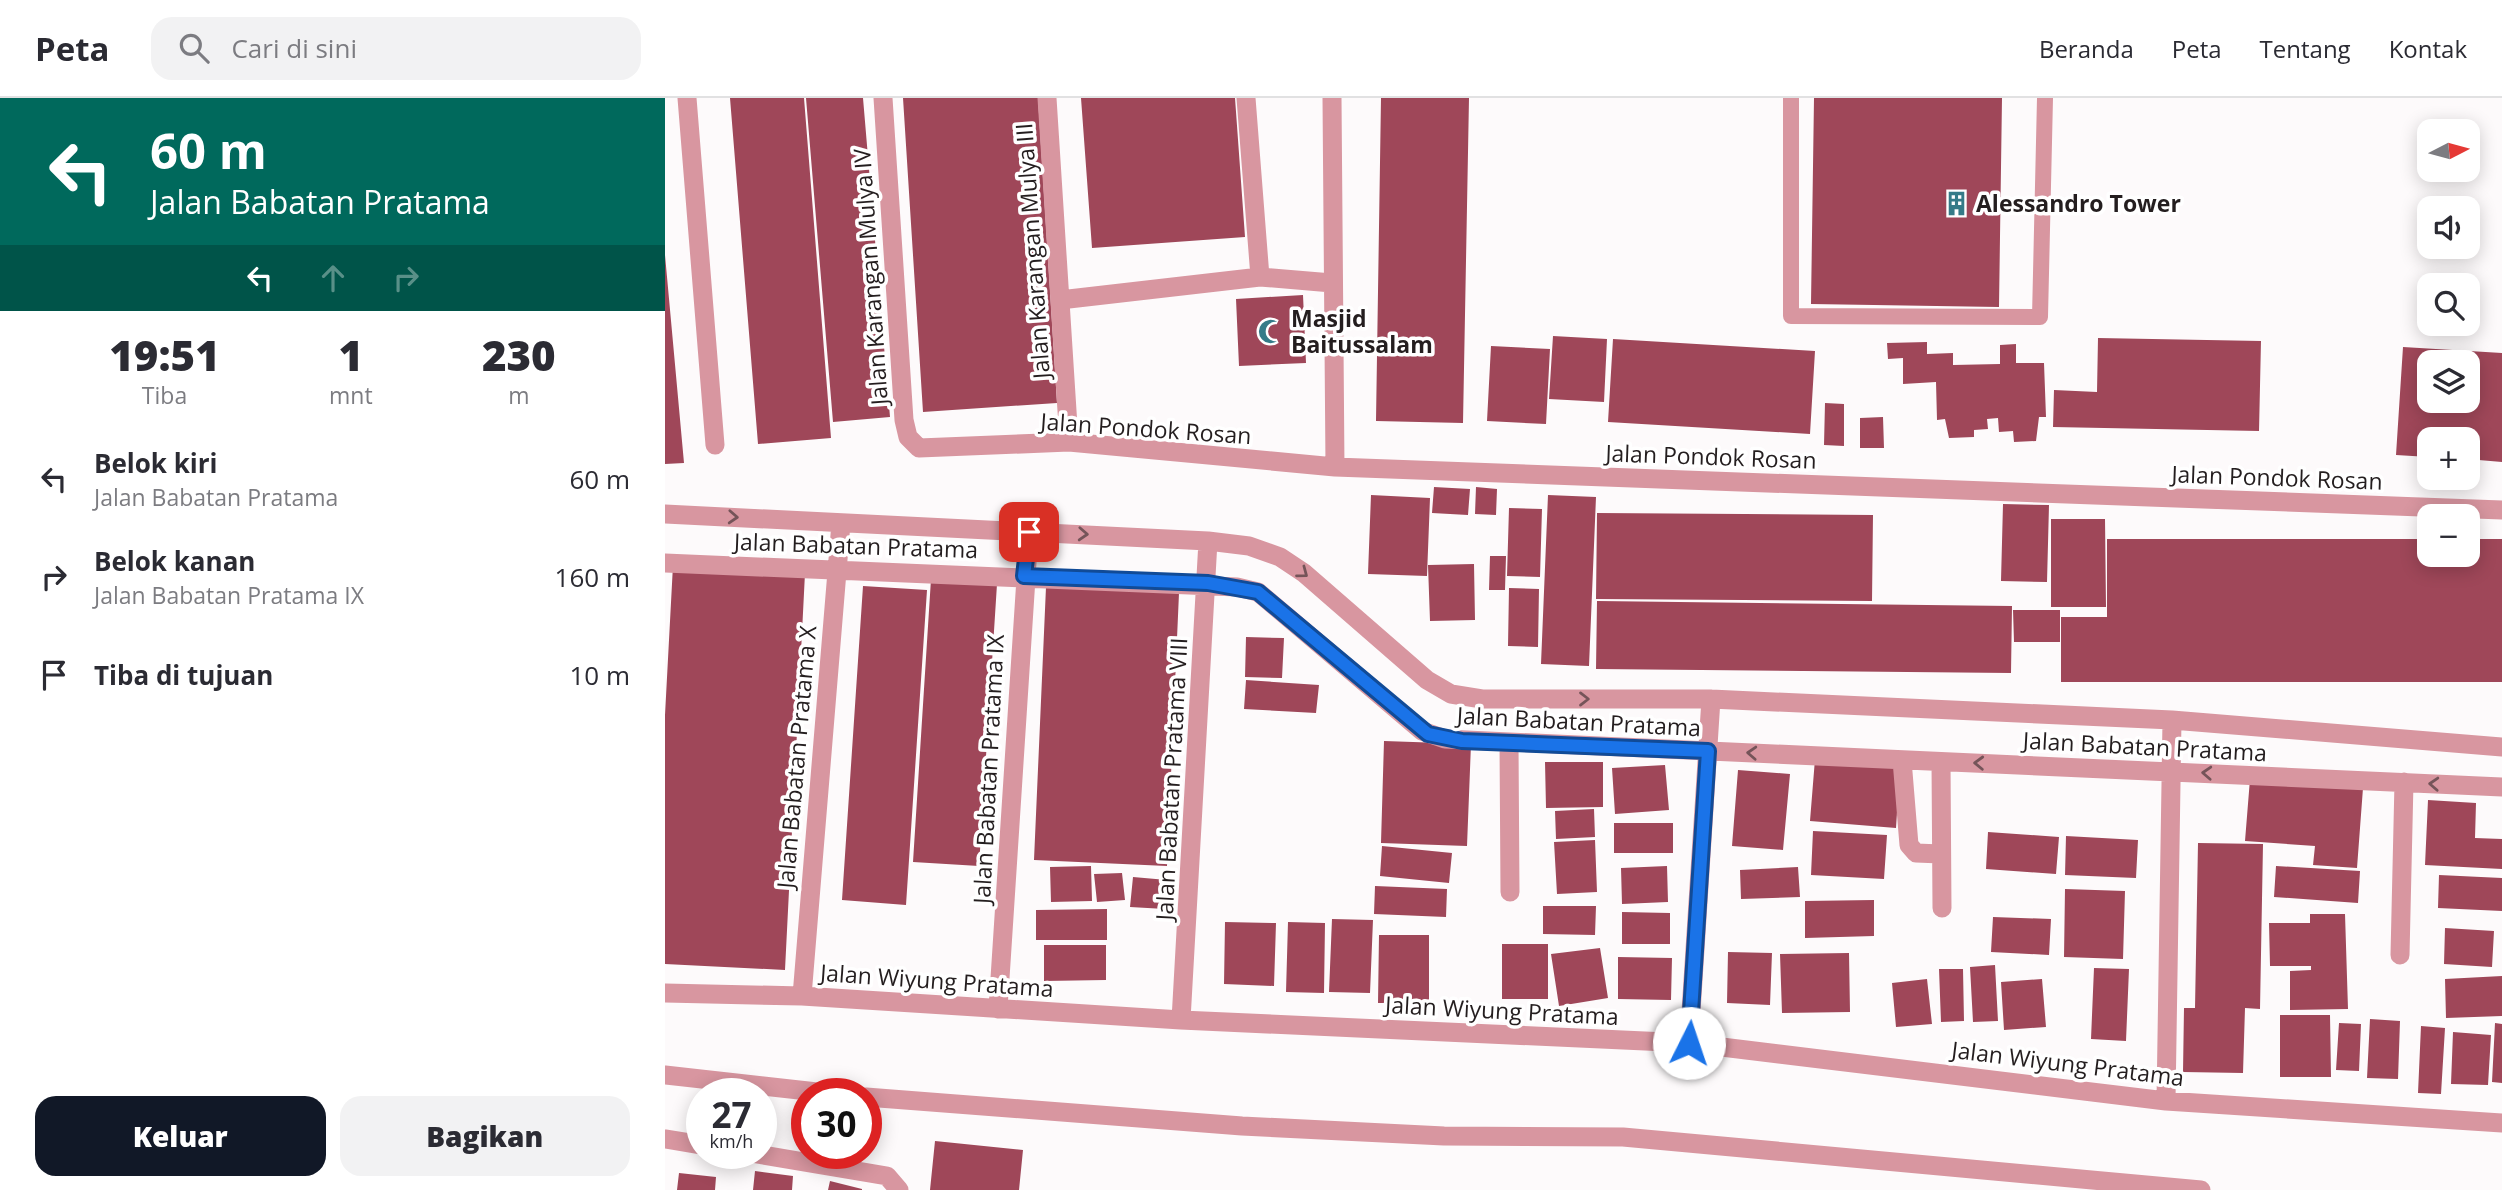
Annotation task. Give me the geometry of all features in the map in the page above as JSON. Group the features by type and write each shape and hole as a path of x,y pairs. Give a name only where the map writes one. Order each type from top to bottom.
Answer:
{"street":[{"path":"687,98 715,445"},
{"name":"Jalan Karangan Mulya IV","path":"883,98 904,421 908,437 919,448"},
{"name":"Jalan Karangan Mulya III","path":"1047,98 1069,442"},
{"path":"1246,98 1260,277"},
{"path":"1332,98 1335,467"},
{"path":"1060,300 1260,277 1332,283"},
{"name":"Jalan Pondok Rosan","path":"919,448 1069,442 1335,467 2502,510"},
{"name":"Jalan Babatan Pratama","path":"665,514 1208,541 1249,546 1280,557 1304,573 1427,680 1451,694 1482,699 1711,699 2172,720 2502,747"},
{"name":"Jalan Babatan Pratama X","path":"802,996 841,523"},
{"name":"Jalan Babatan Pratama IX","path":"998,1009 1024,576 1029,532"},
{"name":"Jalan Babatan Pratama VIII","path":"1181,1020 1208,583 1208,541"},
{"name":"Jalan Babatan Pratama","path":"665,563 1208,583 1258,592 1422,731 1445,739 2502,787"},
{"path":"1689,1043 1711,699"},
{"path":"2165,1101 2172,720"},
{"path":"1509,743 1510,892"},
{"path":"1902,760 1909,845 1916,853 1941,854"},
{"path":"1941,762 1942,908"},
{"path":"2400,955 2404,782"},
{"name":"Jalan Wiyung Pratama","path":"665,993 802,996 1181,1020 1689,1043 2165,1101 2502,1123"},
{"path":"665,1075 791,1089"},
{"path":"882,1098 1242,1126 1444,1136 1623,1137 2201,1190"},
{"path":"665,1139 686,1142"},
{"path":"777,1158 893,1183"}],"lane":[{"path":"1791,98 1791,316 2013,317 2040,317 2045,98"}],"building":[{"path":"730,98 804,98 831,438 758,444"},
{"path":"806,98 863,98 890,417 833,422"},
{"path":"903,98 1038,98 1057,403 923,412"},
{"path":"1081,98 1235,98 1245,237 1092,248"},
{"path":"1381,98 1469,98 1463,423 1376,421"},
{"path":"1814,98 2002,98 1999,307 1811,304"},
{"path":"665,255 684,463 665,464"},
{"name":"Masjid Baitussalam","path":"1303,295 1306,363 1239,366 1236,299"},
{"path":"1553,336 1607,339 1604,402 1549,399"},
{"path":"2098,338 2261,341 2259,431 2053,427 2054,390 2097,392"},
{"path":"1613,339 1815,351 1810,434 1608,422"},
{"path":"1927,342 1927,354 1953,353 1953,365 2000,364 2000,345 2016,344 2016,363 2044,363 2046,417 2039,417 2036,441 2014,442 2013,431 1999,432 1998,418 1987,419 1988,429 1974,430 1974,437 1949,438 1945,419 1937,420 1936,382 1903,384 1903,358 1888,359 1887,343"},
{"path":"1491,346 1550,349 1546,424 1487,421"},
{"path":"2403,347 2452,350 2417,350 2417,413 2480,413 2480,352 2502,353 2502,462 2480,460 2480,427 2417,427 2417,456 2396,455"},
{"path":"1825,403 1844,404 1844,446 1824,445"},
{"path":"1883,417 1884,448 1860,448 1860,418"},
{"path":"1434,487 1470,489 1468,515 1432,513"},
{"path":"1476,487 1497,489 1496,515 1475,514"},
{"path":"1371,495 1430,498 1427,576 1368,574"},
{"path":"1548,495 1596,497 1589,666 1541,664"},
{"path":"2003,504 2049,505 2047,582 2001,581"},
{"path":"1509,508 1542,509 1540,577 1507,576"},
{"path":"1597,513 1873,515 1872,601 1596,599"},
{"path":"2051,519 2105,519 2106,607 2051,607"},
{"path":"2107,539 2417,539 2417,567 2480,567 2480,539 2502,539 2502,682 2061,682 2061,617 2107,617"},
{"path":"1490,556 1506,556 1505,590 1489,590"},
{"path":"1474,564 1475,620 1430,621 1428,565"},
{"path":"673,565 805,573 785,970 665,964 665,715"},
{"path":"931,579 997,584 979,866 913,862"},
{"path":"863,586 927,590 906,905 842,900"},
{"path":"1046,587 1179,593 1167,866 1034,860"},
{"path":"1509,588 1539,589 1538,647 1508,646"},
{"path":"1597,601 2012,606 2011,673 1596,669"},
{"path":"2013,610 2060,610 2060,642 2014,642"},
{"path":"1246,637 1284,638 1282,678 1245,677"},
{"path":"1246,680 1319,685 1316,713 1244,709"},
{"path":"1384,741 1471,744 1467,846 1381,843"},
{"path":"1815,759 1900,765 1896,828 1810,821"},
{"path":"1545,762 1603,762 1603,807 1546,808"},
{"path":"1665,765 1669,810 1615,814 1612,768"},
{"path":"1738,770 1790,774 1783,850 1732,846"},
{"path":"2250,779 2363,788 2357,868 2313,865 2315,846 2245,841"},
{"path":"2428,800 2476,803 2475,838 2502,839 2502,869 2425,865"},
{"path":"1594,809 1595,837 1556,839 1555,811"},
{"path":"1614,823 1673,823 1673,853 1614,853"},
{"path":"1813,831 1887,835 1884,879 1811,875"},
{"path":"1988,832 2059,837 2056,874 1986,869"},
{"path":"2066,836 2138,840 2136,878 2065,875"},
{"path":"1595,840 1597,892 1557,894 1554,842"},
{"path":"2198,843 2263,844 2260,1009 2245,1008 2243,1073 2183,1072 2184,1008 2195,1008"},
{"path":"1382,846 1452,853 1449,883 1380,876"},
{"path":"1091,866 1092,901 1051,902 1050,867"},
{"path":"1667,866 1668,902 1622,904 1621,868"},
{"path":"2276,866 2360,871 2358,903 2274,897"},
{"path":"1798,867 1800,897 1741,899 1740,870"},
{"path":"1122,873 1125,900 1097,902 1094,874"},
{"path":"2439,875 2502,878 2502,911 2438,908"},
{"path":"1133,877 1167,880 1165,909 1130,907"},
{"path":"1375,886 1447,889 1446,917 1374,914"},
{"path":"2065,889 2125,891 2123,959 2064,957"},
{"path":"1874,900 1874,936 1805,938 1805,901"},
{"path":"1543,906 1596,906 1595,935 1543,934"},
{"path":"1107,909 1107,940 1036,940 1036,910"},
{"path":"1622,912 1670,913 1670,944 1622,944"},
{"path":"2310,914 2345,914 2348,1009 2290,1010 2290,971 2311,970 2311,966 2270,966 2269,923 2310,923"},
{"path":"1993,917 2051,919 2049,955 1991,952"},
{"path":"1332,919 1373,920 1370,993 1329,992"},
{"path":"1225,922 1276,923 1274,986 1224,984"},
{"path":"1288,922 1325,923 1324,993 1286,992"},
{"path":"2445,928 2494,931 2492,967 2444,964"},
{"path":"1379,935 1429,935 1429,1003 1378,1003"},
{"path":"1502,944 1548,944 1548,999 1502,999"},
{"path":"1044,945 1106,945 1106,980 1044,981"},
{"path":"1600,948 1608,998 1559,1006 1551,954"},
{"path":"1728,952 1772,953 1770,1005 1727,1003"},
{"path":"1849,953 1850,1012 1782,1013 1780,954"},
{"path":"1618,957 1672,958 1671,1000 1618,999"},
{"path":"1995,965 1998,1021 1973,1022 1970,967"},
{"path":"2094,968 2129,969 2126,1041 2091,1039"},
{"path":"1939,969 1963,969 1964,1021 1941,1022"},
{"path":"2502,976 2502,1016 2446,1018 2445,979"},
{"path":"1927,979 1932,1024 1896,1027 1892,983"},
{"path":"2042,979 2046,1027 2004,1030 2001,982"},
{"path":"2280,1015 2330,1015 2331,1077 2280,1077"},
{"path":"2370,1019 2400,1021 2398,1079 2367,1078"},
{"path":"2339,1023 2361,1024 2359,1071 2336,1070"},
{"path":"2495,1023 2502,1024 2502,1083 2492,1082"},
{"path":"2421,1026 2445,1028 2441,1094 2418,1093"},
{"path":"2453,1032 2491,1035 2488,1085 2451,1084"},
{"path":"935,1141 1023,1150 1019,1190 930,1190"},
{"path":"755,1171 793,1176 792,1190 753,1190"},
{"path":"679,1173 716,1177 715,1190 677,1190"},
{"path":"830,1181 862,1189 862,1190 828,1190"}],"place":[{"name":"Alessandro Tower","path":"1956,203"},
{"name":"Masjid Baitussalam","path":"1271,331"}],"route":[{"path":"1029,532 1024,576 1208,583 1258,592 1428,734 1462,741 1708,751 1689,1043"}]}
